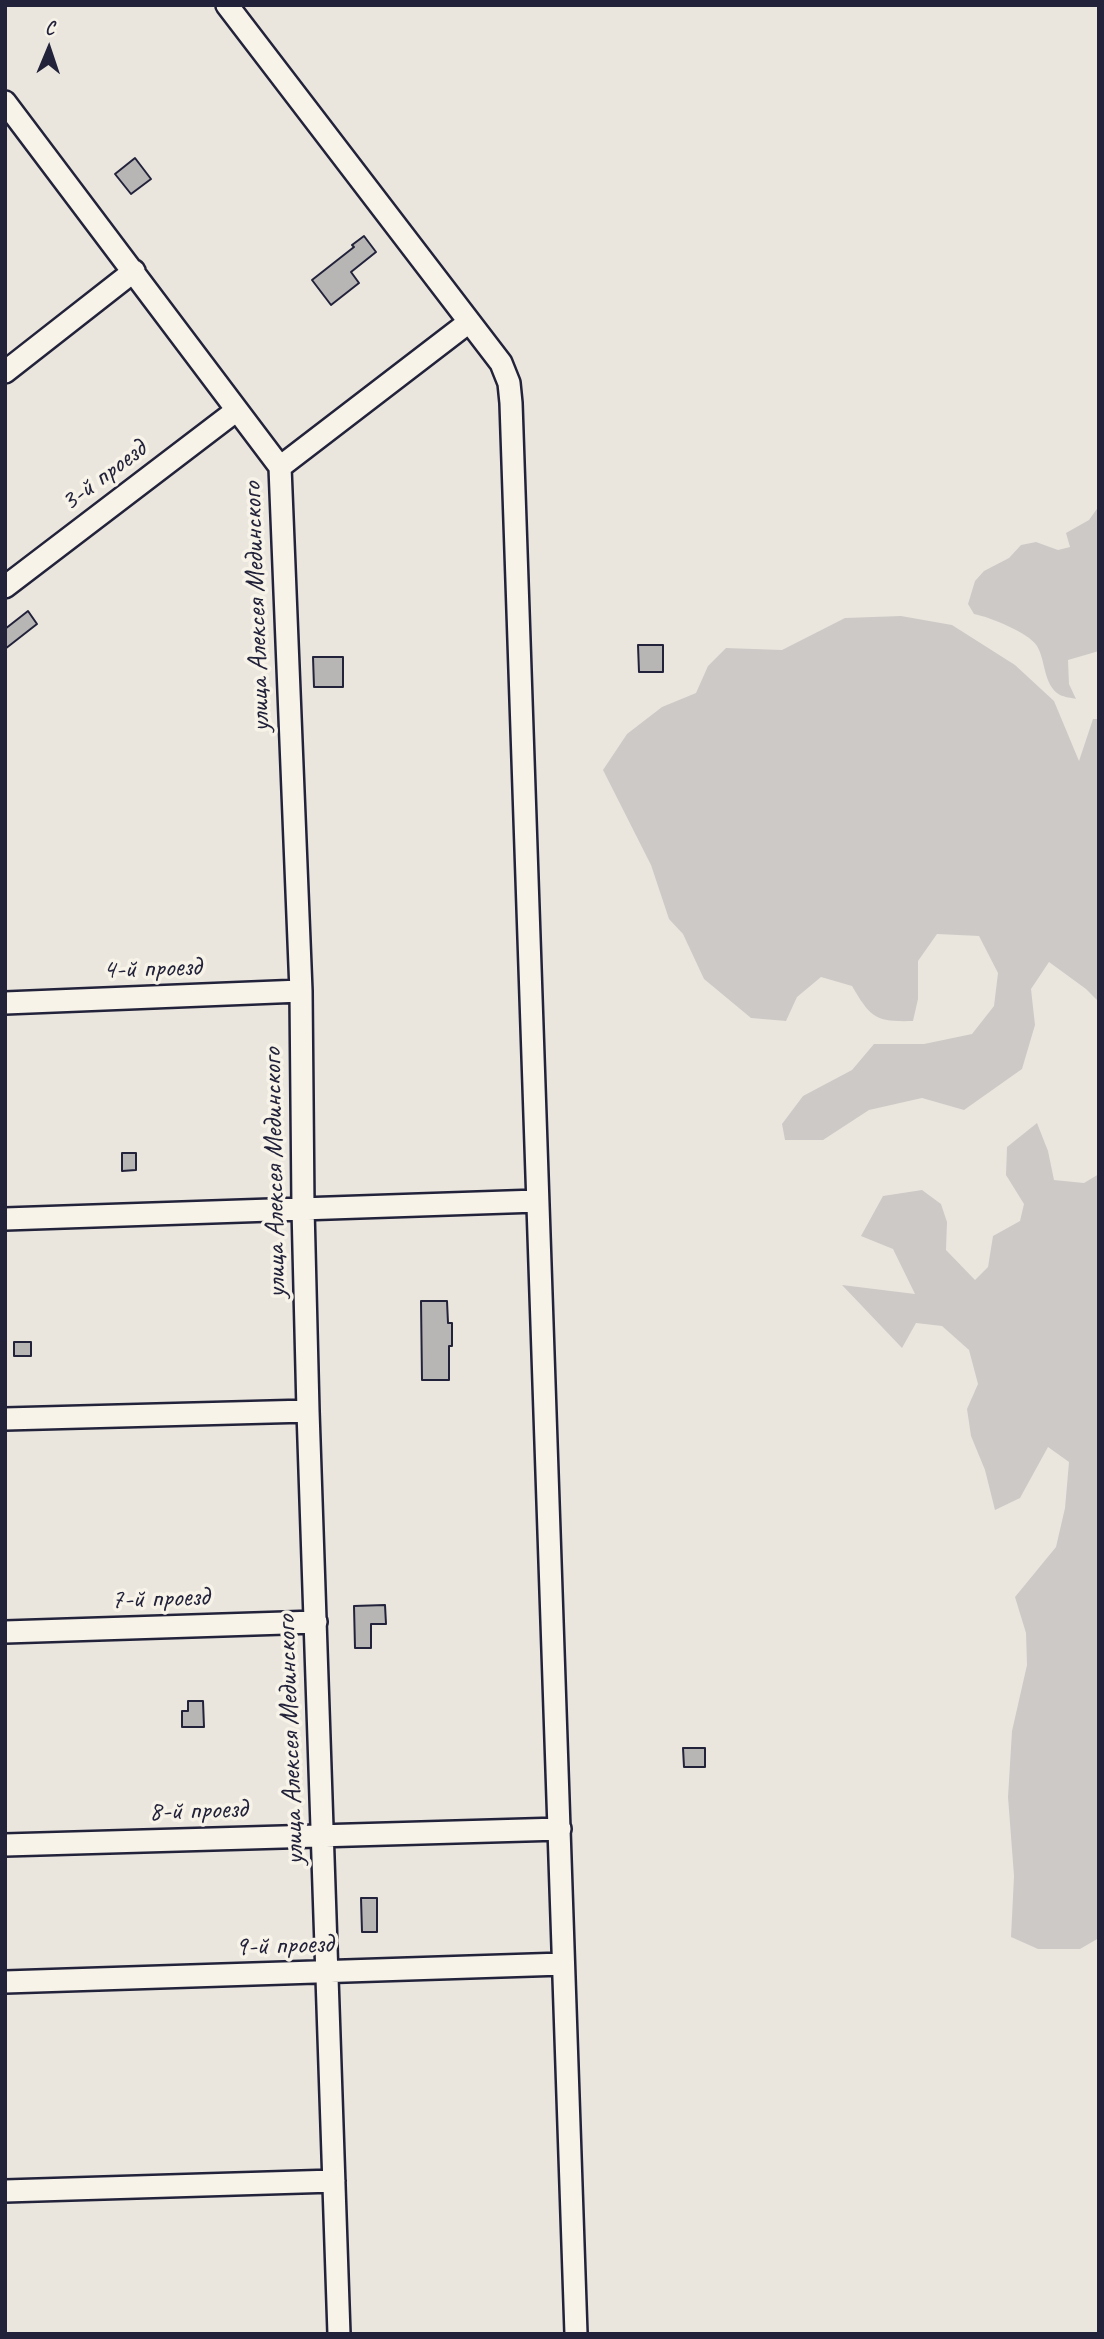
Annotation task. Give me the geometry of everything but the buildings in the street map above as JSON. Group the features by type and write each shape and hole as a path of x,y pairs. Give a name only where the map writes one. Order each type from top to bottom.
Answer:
{"street":[{"path":"227,5 501,363 509,383 576,2334"},
{"name":"улица Алексея Мединского","path":"7,107 280,467 301,991 308,1411 339,2334"},
{"path":"5,372 134,271"},
{"path":"280,467 469,322"},
{"name":"3-й проезд","path":"5,587 237,410"},
{"name":"4-й проезд","path":"5,1003 301,991"},
{"path":"5,1219 537,1201"},
{"path":"5,1419 308,1411"},
{"name":"7-й проезд","path":"5,1632 316,1622"},
{"name":"8-й проезд","path":"5,1845 559,1829"},
{"name":"9-й проезд","path":"5,1982 564,1964"},
{"path":"5,2191 334,2180"}],"shaded area":[{"path":"1099,506 1099,651 1068,660 1069,684 1076,699 1054,691 1040,652 1032,641 1008,626 974,614 968,604 975,581 984,571 1009,558 1021,545 1036,542 1058,550 1070,547 1066,533 1089,520"},
{"path":"901,616 952,625 1015,665 1054,701 1079,761 1093,719 1099,719 1099,1002 1049,962 1031,989 1035,1025 1022,1069 964,1110 922,1098 869,1110 823,1140 785,1140 782,1124 803,1096 852,1070 874,1044 924,1044 972,1034 994,1006 998,973 979,936 937,934 918,961 918,999 913,1021 875,1016 852,986 821,977 797,997 786,1021 751,1018 704,979 683,934 669,919 651,865 603,770 627,734 662,707 696,693 708,666 726,648 782,650 845,618"},
{"path":"1037,1123 1048,1151 1054,1180 1084,1183 1099,1174 1099,1938 1080,1949 1038,1949 1011,1937 1014,1876 1008,1797 1012,1731 1027,1665 1026,1633 1015,1597 1056,1547 1065,1508 1069,1462 1048,1447 1020,1498 995,1510 985,1470 971,1436 967,1409 978,1384 969,1350 942,1326 916,1323 902,1348 842,1285 915,1294 893,1249 861,1236 883,1196 922,1190 941,1204 947,1222 946,1250 975,1280 988,1267 993,1236 1020,1221 1024,1204 1006,1175 1007,1147"}]}
